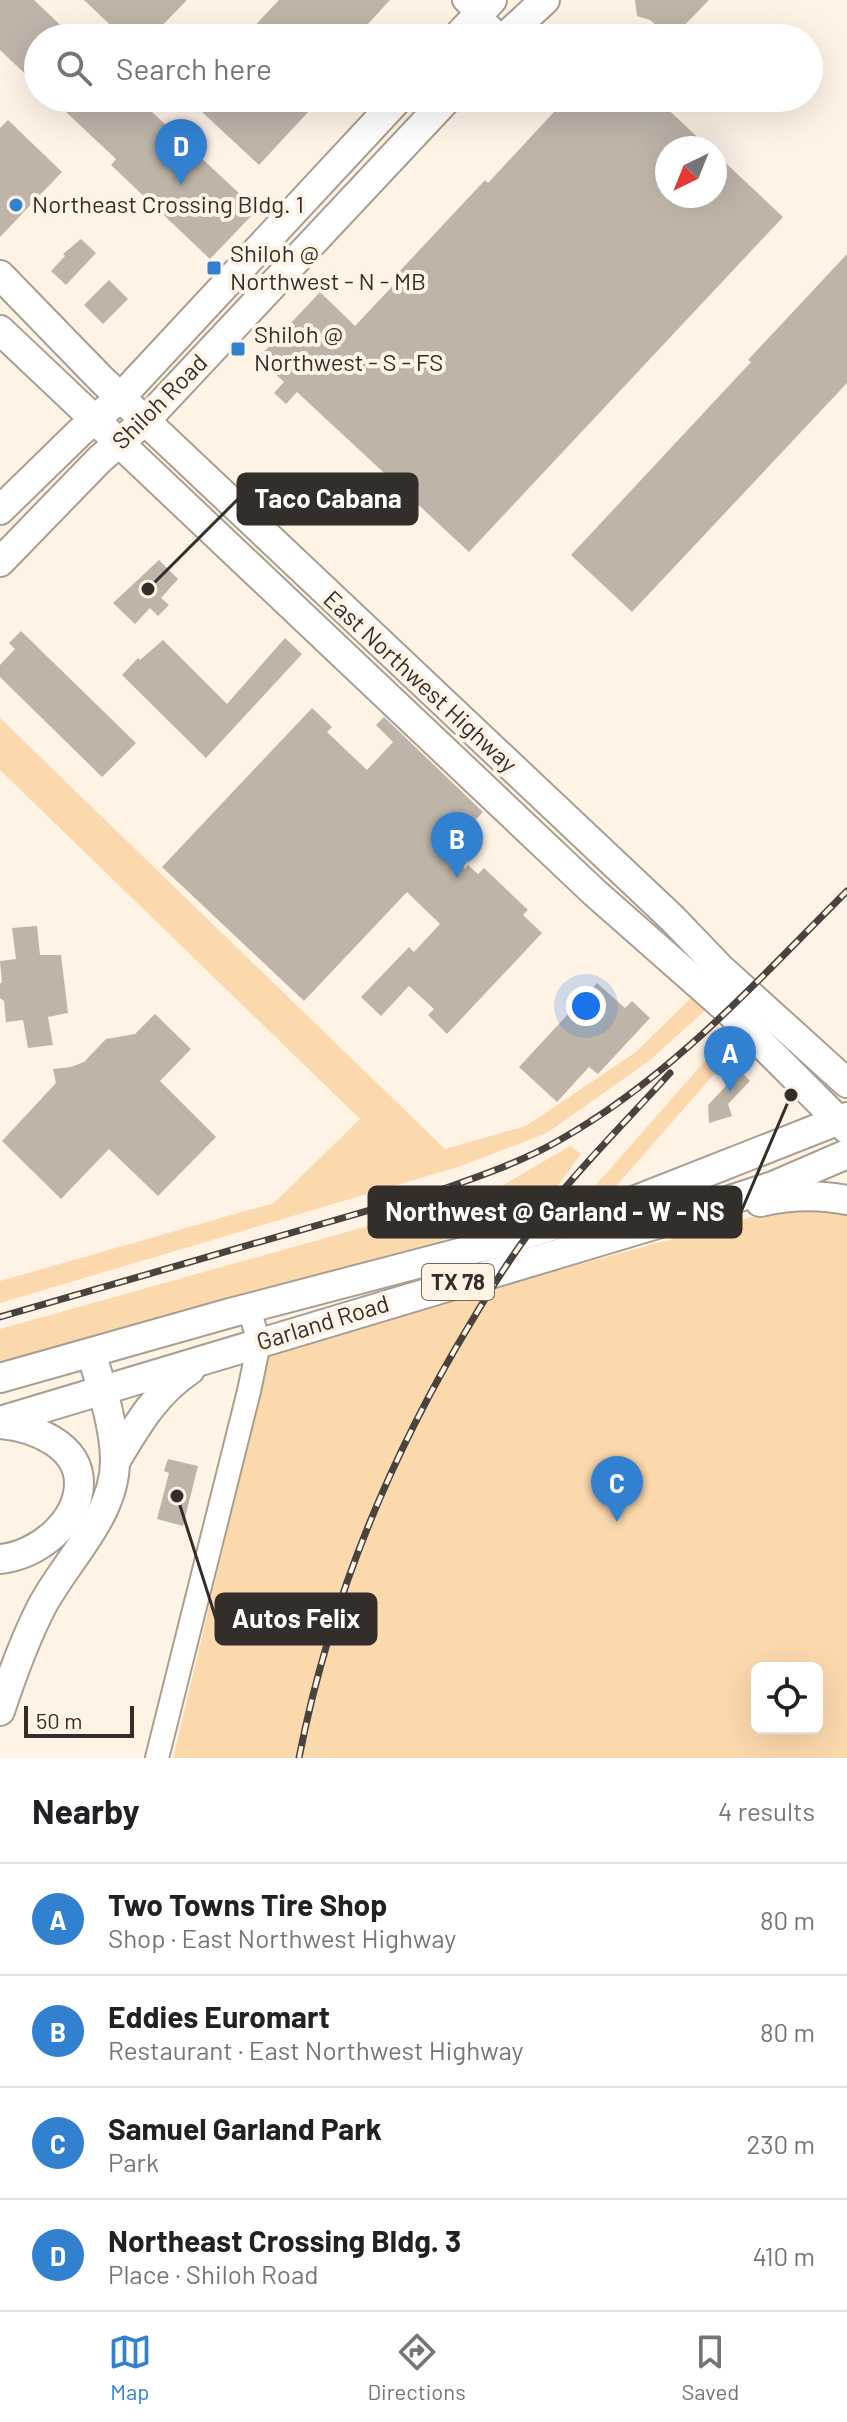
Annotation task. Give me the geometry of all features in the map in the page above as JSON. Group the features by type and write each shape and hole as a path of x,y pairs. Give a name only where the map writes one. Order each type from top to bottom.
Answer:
{"main road":[{"path":"518,24 545,0"},
{"path":"465,24 478,5"},
{"name":"Shiloh Road","path":"0,510 120,398 386,112"},
{"name":"Shiloh Road","path":"0,562 100,459 146,420 435,112"},
{"name":"East Northwest Highway","path":"0,275 120,398 673,919 720,968 847,1083"},
{"name":"East Northwest Highway","path":"0,330 643,938 729,1011 844,1122"},
{"path":"361,672 383,647"},
{"path":"548,848 571,823"},
{"name":"Garland Road","path":"239,1310 501,1242 636,1200 844,1122"},
{"name":"Garland Road","path":"208,1359 654,1225 773,1186 847,1154"},
{"path":"654,1225 785,1196 827,1196 847,1200"},
{"name":"TX 78","path":"0,1378 239,1310"},
{"path":"0,1711 18,1658 42,1605 110,1495 115,1462 91,1353"},
{"path":"115,1462 149,1407 174,1380 208,1359"},
{"name":"TX 78","path":"0,1423 208,1359"},
{"path":"0,1423 20,1426 50,1438 72,1459 79,1481 73,1508 54,1534 34,1549 0,1559"}],"street":[{"path":"478,5 492,24"},
{"path":"157,1758 259,1343 239,1310"}],"shaded area":[{"path":"0,718 445,1149 526,1126 636,1052 696,993 710,1006 649,1061 547,1133 458,1167 0,1303 0,1281 274,1203 360,1119 0,770"},
{"path":"733,1029 744,1040 610,1193 581,1202"},
{"path":"570,1146 581,1154 537,1214 0,1362 0,1329 493,1191"},
{"path":"786,1208 847,1215 847,1758 173,1758 269,1356 511,1283"}],"building":[{"path":"0,0 34,0 59,24 24,24 24,73 0,50"},
{"path":"84,0 187,0 164,24 109,24"},
{"path":"279,0 390,0 368,24 256,24"},
{"path":"635,0 709,0 686,24 655,24 637,16"},
{"path":"66,112 152,112 257,210 210,259 111,165 116,159"},
{"path":"202,112 308,112 259,165"},
{"path":"554,112 671,112 696,136 655,136 655,208 727,208 727,164 783,217 469,552 297,392 286,404 274,393 284,382 258,358 320,292 355,326 401,277 397,274 485,180 488,183"},
{"name":"Northeast Crossing Bldg. 1","path":"8,120 62,172 0,237 0,128"},
{"path":"81,239 96,253 66,285 51,271 65,256 63,254"},
{"path":"847,254 847,383 632,612 571,555"},
{"path":"109,280 128,299 103,324 84,305"},
{"path":"159,560 178,579 161,598 169,605 158,616 150,608 135,624 113,603"},
{"path":"21,631 136,743 102,777 0,677 0,665 15,649 9,643"},
{"path":"285,638 302,654 206,758 122,675 138,658 140,660 163,640 227,704"},
{"path":"312,708 332,727 327,732 367,770 393,742 376,725 384,717 483,812 446,851 465,869 468,865 478,874 484,868 528,910 523,915 542,933 447,1034 428,1015 434,1009 409,986 381,1016 361,997 409,947 414,952 440,924 407,892 304,1001 162,867"},
{"path":"37,926 40,955 61,955 68,1013 48,1017 53,1045 28,1048 23,1020 6,1022 4,1001 0,998 0,961 16,959 12,928"},
{"path":"597,983 625,1008 632,1001 650,1018 598,1074 589,1067 557,1102 519,1067"},
{"path":"155,1014 191,1049 160,1081 216,1137 158,1196 109,1149 61,1199 2,1141 56,1083 53,1069 84,1062 106,1039 135,1034"},
{"path":"740,1071 750,1081 728,1104 732,1116 709,1123 708,1105"},
{"path":"168,1459 198,1466 183,1526 157,1519 169,1473 164,1471"}],"railway":[{"path":"0,1317 446,1188 545,1148 599,1116 675,1058 746,993 847,891"},
{"path":"299,1758 327,1644 365,1534 413,1427 441,1375 497,1280 537,1222 577,1173 670,1073"}],"place":[{"name":"Northeast Crossing Bldg. 3","path":"181,185"},
{"name":"Northeast Crossing Bldg. 1","path":"16,205"},
{"name":"Shiloh @ Northwest - N - MB","path":"214,268"},
{"name":"Shiloh @ Northwest - S - FS","path":"238,349"},
{"name":"Taco Cabana","path":"148,589"},
{"name":"Eddies Euromart","path":"457,878"},
{"name":"Two Towns Tire Shop","path":"730,1092"},
{"name":"Northwest @ Garland - W - NS","path":"791,1095"},
{"name":"Autos Felix","path":"177,1496"},
{"name":"Samuel Garland Park","path":"617,1522"}]}
